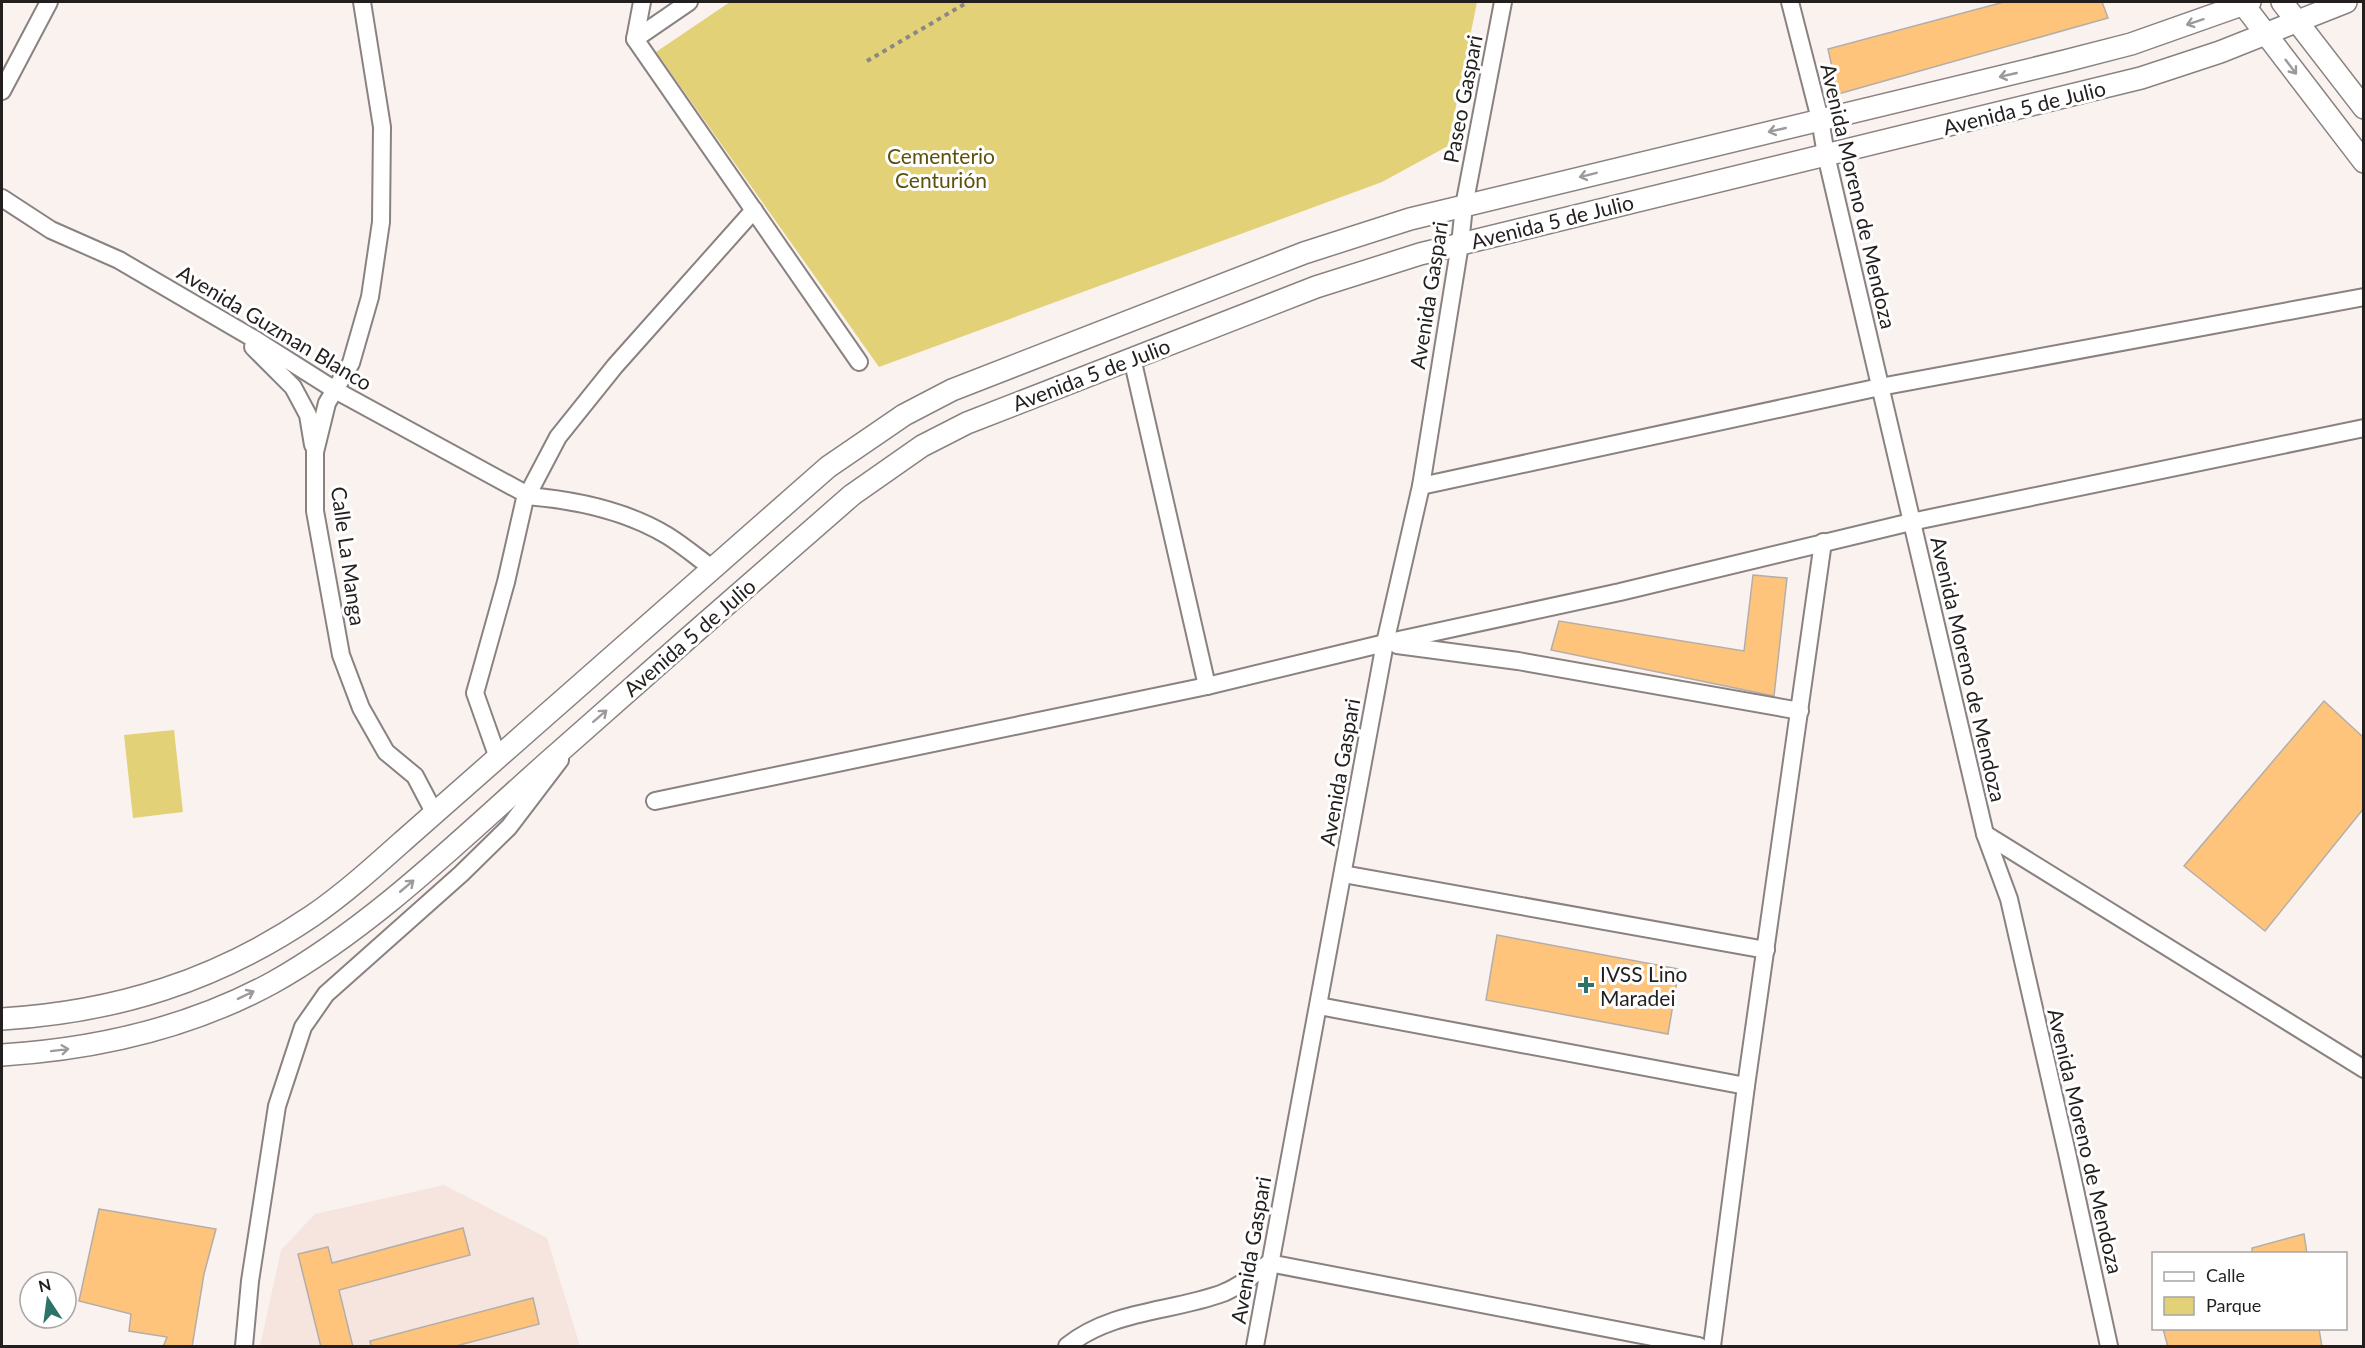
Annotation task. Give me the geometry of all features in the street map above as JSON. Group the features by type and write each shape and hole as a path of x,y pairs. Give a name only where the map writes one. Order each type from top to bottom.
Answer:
{"street":[{"path":"2,91 49,2"},
{"name":"Calle La Manga","path":"362,2 382,127 381,222 370,297 351,363 327,403 315,452 315,511 341,655 361,708 386,752 415,776 435,814"},
{"path":"642,2 635,39 859,362"},
{"path":"635,39 689,2"},
{"name":"Paseo Gaspari","path":"1464,206 1503,2"},
{"name":"Avenida Moreno de Mendoza","path":"1790,2 1820,119 1826,155 1985,834 2009,899 2065,1141 2109,1347"},
{"path":"2244,2 2364,162"},
{"name":"Avenida 5 de Julio","path":"2,1019 61,1014 117,1004 174,986 228,965 314,914 435,814 828,467 875,433 927,402 982,378 1304,253 1410,219 2120,46 2207,18 2244,2"},
{"path":"2282,2 2364,108"},
{"name":"Avenida 5 de Julio","path":"2,1055 66,1049 125,1038 213,1010 271,983 335,944 852,495 895,463 967,423 1353,274 1460,244 2141,78 2266,34 2346,2"},
{"name":"Avenida Guzman Blanco","path":"2,198 51,230 118,260 226,322 334,390 526,495"},
{"name":"Avenida Gaspari","path":"1255,1347 1385,643 1421,486 1460,244 1464,206"},
{"path":"498,758 475,693 506,582 526,495 558,437 615,366 754,210"},
{"path":"1421,486 1880,387 2364,297"},
{"path":"226,322 292,387 308,415 315,452"},
{"path":"1132,358 1207,686"},
{"path":"655,801 1207,686 1385,643 1620,592 1911,522 2364,428"},
{"path":"526,495 570,500 628,518 667,536 713,569"},
{"path":"1712,1347 1822,542"},
{"path":"1385,643 1518,661 1800,711"},
{"path":"244,1347 250,1281 277,1106 303,1027 326,994 461,874 509,827 579,734"},
{"path":"1985,834 2364,1069"},
{"path":"1343,874 1766,950"},
{"path":"1319,1006 1746,1086"},
{"path":"1067,1347 1080,1335 1124,1318 1223,1293 1246,1281 1269,1263 1699,1347"}],"path":[{"path":"867,61 968,2"}],"shaded area":[{"path":"444,1185 547,1238 580,1346 260,1346 281,1250 315,1214"}],"green space":[{"name":"Cementerio Centurión","path":"730,2 1477,2 1448,146 1382,182 879,367 656,52"},
{"path":"174,730 183,812 133,818 124,735"}],"building":[{"path":"2004,2 2102,2 2108,18 1838,94 1828,49"},
{"path":"1753,575 1787,578 1774,696 1551,650 1559,621 1744,651"},
{"path":"2324,701 2364,738 2364,808 2265,931 2184,866"},
{"path":"1497,935 1679,969 1668,1034 1486,1000"},
{"path":"99,1209 216,1229 204,1274 192,1347 163,1347 167,1337 129,1331 131,1314 79,1301"},
{"path":"463,1228 470,1255 339,1290 353,1347 321,1347 298,1254 328,1247 332,1263"},
{"path":"2304,1234 2307,1252 2252,1252 2252,1248"},
{"path":"533,1298 539,1324 452,1347 371,1347 370,1341"},
{"path":"2163,1330 2319,1330 2322,1347 2168,1347"}],"place":[{"name":"IVSS Lino Maradei","path":"1586,985"}]}
